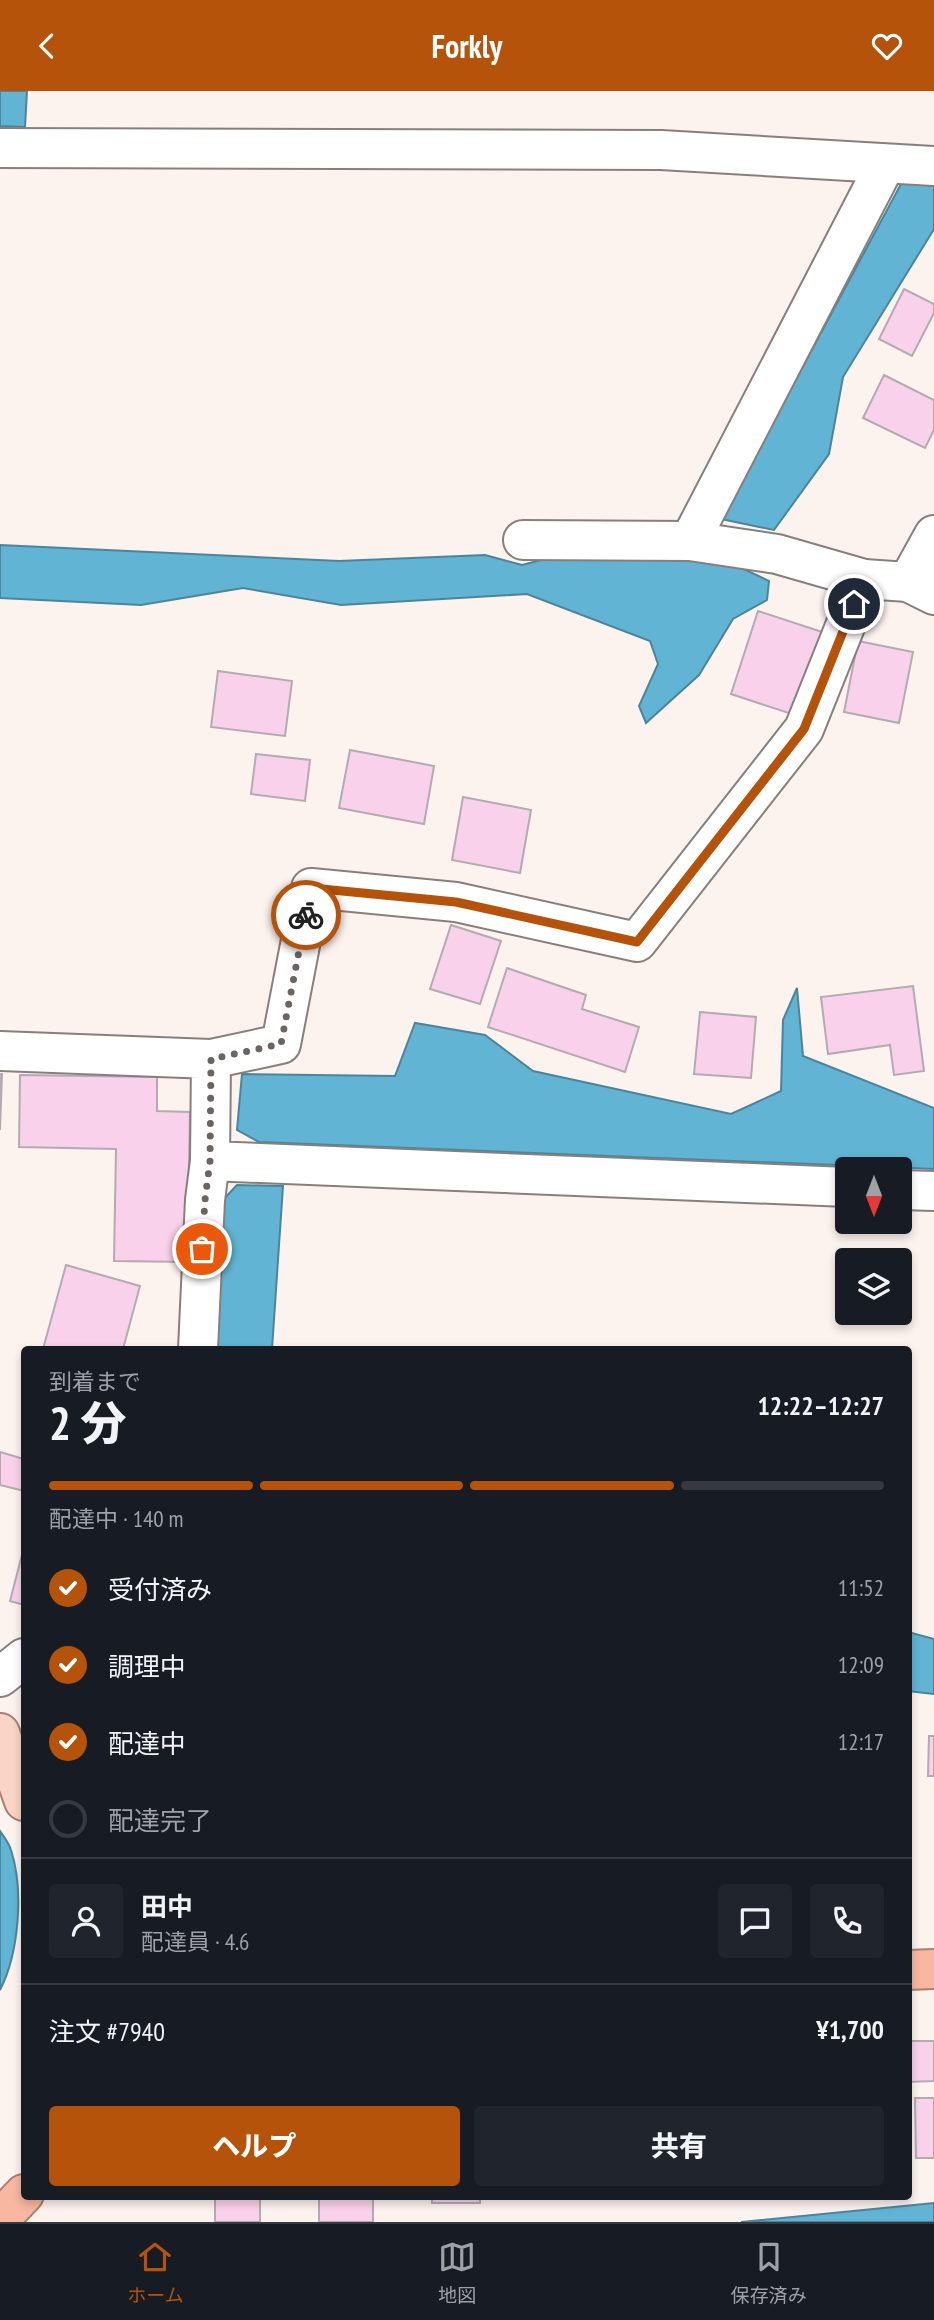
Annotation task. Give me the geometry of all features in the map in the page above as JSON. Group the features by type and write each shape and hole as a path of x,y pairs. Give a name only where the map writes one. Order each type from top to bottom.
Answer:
{"highway":[{"path":"912,1971 934,1969"},
{"path":"0,2219 21,2197"}],"main road":[{"path":"3,1749 21,1794"}],"street":[{"path":"0,148 661,150 934,166"},
{"path":"690,541 885,165"},
{"path":"523,540 690,541 777,554 864,579 921,589 934,535"},
{"path":"0,1051 211,1059 281,1044 311,888 456,902 637,942 804,729 864,579"},
{"path":"211,1059 242,1162"},
{"path":"198,1346 205,1200 242,1162 835,1187"},
{"path":"912,1190 934,1191"},
{"path":"0,1677 21,1660"}],"water":[{"path":"0,91 27,91 25,127 0,126"},
{"path":"901,184 934,184 934,229 843,377 829,454 774,530 721,519"},
{"path":"0,545 339,561 485,555 522,565 553,557 727,561 769,581 767,600 733,619 699,675 646,723 639,706 658,664 650,641 527,594 341,605 243,588 141,605 0,598"},
{"path":"797,988 803,1056 934,1108 934,1169 912,1168 912,1157 835,1157 835,1165 259,1142 237,1130 242,1074 395,1076 415,1023 485,1035 533,1071 731,1114 781,1091 783,1020"},
{"path":"237,1185 283,1186 272,1346 215,1346 222,1201"},
{"path":"912,1633 934,1639 934,1694 912,1691"},
{"path":"0,1831 8,1842 15,1866 18,1921 12,1958 0,1990"},
{"path":"934,2203 934,2222 741,2222"}],"building":[{"path":"904,289 934,304 934,313 912,356 879,339"},
{"path":"884,375 934,400 934,430 925,448 863,418"},
{"path":"758,611 825,633 798,716 731,694"},
{"path":"858,641 913,652 899,723 844,712"},
{"path":"218,671 292,681 285,736 211,727"},
{"path":"350,750 434,766 424,824 339,808"},
{"path":"256,754 310,760 305,801 251,794"},
{"path":"463,797 531,810 520,873 452,860"},
{"path":"451,925 501,941 480,1004 430,989"},
{"path":"507,968 586,995 582,1009 639,1027 625,1072 488,1027"},
{"path":"913,986 924,1071 894,1075 890,1045 828,1054 821,997"},
{"path":"700,1012 756,1017 751,1078 694,1074"},
{"path":"0,1074 2,1074 0,1130"},
{"path":"20,1075 157,1077 157,1111 190,1112 187,1262 114,1261 116,1149 19,1147"},
{"path":"66,1265 140,1286 124,1346 44,1346"},
{"path":"0,1452 21,1458 21,1490 0,1485"},
{"path":"21,1559 21,1604 10,1601"},
{"path":"929,1736 934,1736 934,1776 928,1776"},
{"path":"912,2041 934,2041 934,2081 912,2082"},
{"path":"915,2098 934,2098 934,2158 916,2158"},
{"path":"215,2200 260,2200 260,2222 215,2222"},
{"path":"319,2200 373,2200 373,2222 319,2222"},
{"path":"432,2200 480,2200 480,2203 432,2203"}],"way so far":[{"path":"202,1249 210,1161 211,1059 281,1044 306,915"}],"route":[{"path":"306,915 311,888 456,902 637,942 804,729 854,604"}]}
